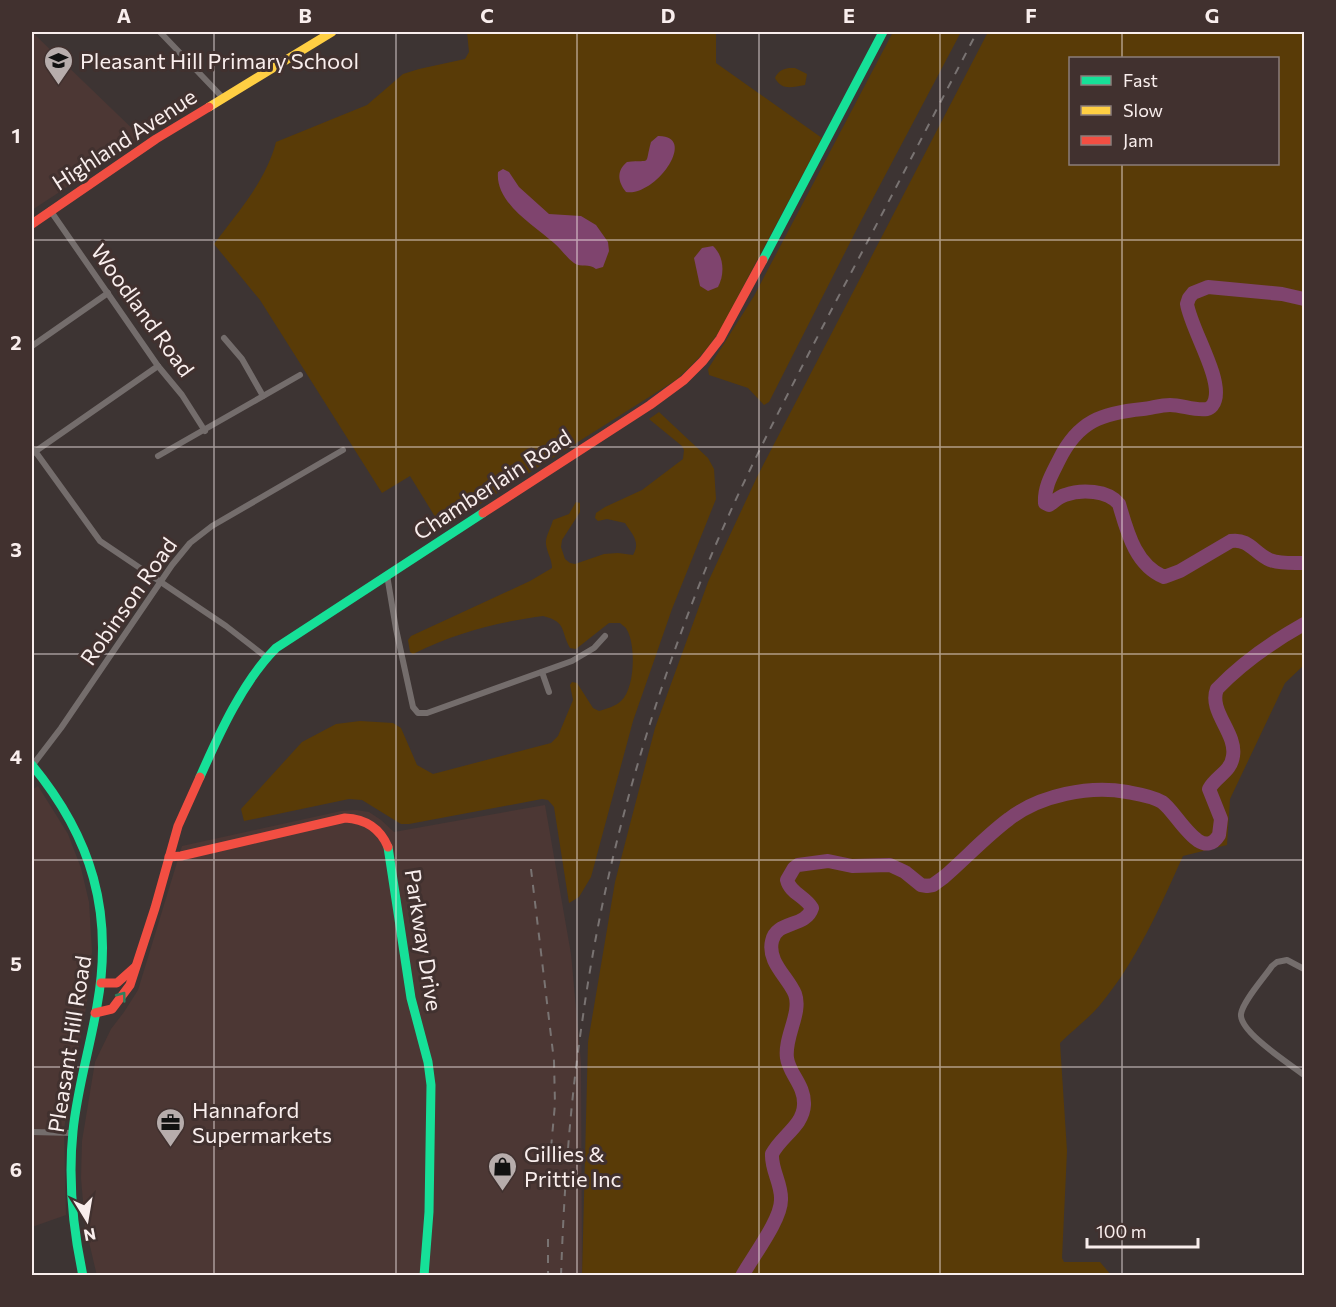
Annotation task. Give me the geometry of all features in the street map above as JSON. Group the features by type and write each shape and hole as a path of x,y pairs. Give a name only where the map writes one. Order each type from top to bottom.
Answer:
{"street":[{"path":"160,32 223,98"},
{"name":"Highland Avenue","path":"32,224 141,149 328,32"},
{"name":"Chamberlain Road","path":"95,1013 109,1011 130,985 178,826 245,687 266,657 296,633 673,390 693,373 728,326 883,32"},
{"name":"Woodland Road","path":"50,210 158,366 182,395 204,431"},
{"path":"32,346 108,293"},
{"path":"224,338 242,359 263,396"},
{"path":"158,366 33,452 100,541 159,583 226,626 266,657"},
{"path":"158,456 300,375"},
{"name":"Robinson Road","path":"32,765 61,728 180,553 201,534 344,450"},
{"path":"387,575 412,703 418,713 427,713 584,655 599,644 605,636"},
{"path":"542,672 549,692"},
{"name":"Pleasant Hill Road","path":"32,765 68,814 83,844 93,872 103,929 101,983 73,1133 74,1216 76,1244 83,1275"},
{"name":"Parkway Drive","path":"169,857 345,819 364,820 381,833 390,852 411,998 428,1062 431,1085 429,1212 424,1275"},
{"path":"1305,969 1287,960 1277,962 1244,1005 1241,1015 1250,1033 1305,1075"},
{"path":"101,983 117,982 137,966"},
{"path":"32,1132 73,1133"}],"shaded area":[{"name":"Pleasant Hill Primary School","path":"32,32 142,138 32,210"},
{"path":"467,32 716,32 716,63 822,138 720,330 694,363 676,380 442,528 410,476 382,493 260,300 214,244 258,183 276,142 367,105 403,74 465,59 469,52"},
{"path":"893,32 961,32 769,402 764,405 748,388 709,375 708,369 754,296"},
{"path":"988,32 1304,32 1304,665 1285,683 1230,799 1227,845 1183,856 1125,971 1091,1015 1060,1043 1067,1151 1062,1258 1064,1262 1100,1262 1111,1275 582,1275 588,1042 615,882 655,728 708,582 757,477"},
{"path":"789,68 795,68 807,74 805,85 788,87 778,82 775,78 778,74"},
{"path":"658,136 670,138 675,145 669,166 649,185 638,191 626,192 620,180 623,165 627,162 646,160 651,142"},
{"path":"503,169 509,172 519,187 549,214 581,216 596,225 608,242 609,251 603,267 596,269 574,263 517,212 503,194 499,183 498,172"},
{"path":"713,246 721,260 722,271 718,287 708,291 700,286 694,258 702,248"},
{"path":"659,412 708,458 714,469 716,499 672,609 633,721 591,877 579,897 569,903 554,807 548,800 542,799 401,824 362,800 349,799 244,821 241,809 302,742 336,724 360,721 393,723 401,728 417,765 433,774 551,743 558,736 573,700 570,685 572,682 577,683 593,708 599,711 621,701 629,687 633,656 630,637 626,628 620,623 609,623 576,649 570,648 562,628 556,621 543,616 476,629 413,654 410,652 408,640 411,636 530,581 552,568 546,544 547,535 553,520 569,514 576,502 580,503 580,512 562,540 561,547 565,559 575,564 604,554 633,555 636,542 625,523 607,519 598,521 595,518 596,513 642,490 683,459 682,446 649,419"},
{"path":"38,786 68,834 81,868 89,902 92,951 87,1002 64,1129 66,1215 32,1227 32,790"},
{"path":"545,805 571,954 581,1062 582,1275 97,1276 85,1225 81,1178 82,1141 95,1062 111,1029 138,990 182,846 341,811 369,812 394,832"}],"waterway":[{"path":"1304,299 1282,294 1208,287 1193,293 1187,304 1214,379 1216,390 1213,404 1202,409 1163,405 1115,413 1093,421 1074,436 1066,447 1049,481 1045,503 1049,505 1058,498 1079,492 1101,493 1114,499 1119,504 1129,536 1139,556 1154,572 1164,577 1180,571 1231,541 1243,542 1274,561 1304,563"},
{"path":"742,1276 772,1228 780,1208 781,1194 772,1154 800,1119 804,1105 802,1091 787,1058 797,1001 792,988 775,963 771,949 775,934 804,919 812,908 794,891 787,880 794,868 798,865 828,861 852,866 890,865 905,872 921,885 933,885 1021,811 1050,798 1097,790 1127,792 1158,800 1168,807 1197,840 1204,843 1212,842 1219,835 1221,819 1209,789 1229,766 1233,756 1231,739 1216,706 1217,689 1258,653 1304,624"}],"railway":[{"path":"561,1276 571,1113 578,1048 592,959 615,847 664,681 704,573 750,471 800,370 977,32"},
{"path":"531,869 554,1061 555,1104 550,1159"},
{"path":"548,1239 548,1276"}],"traffic: fast":[{"path":"763,260 883,32"},
{"path":"200,777 242,692 276,648 483,513"},
{"path":"32,765 53,792 70,820 93,878 100,908 102,972 77,1100 71,1167 72,1204 83,1276"},
{"path":"388,847 411,998 428,1062 431,1085 429,1212 424,1276"}],"traffic: slow":[{"path":"209,107 332,32"}],"traffic: jam":[{"path":"32,224 156,139 209,107"},
{"path":"483,513 650,405 684,380 720,339 763,260"},
{"path":"95,1013 112,1009 130,985 178,826 200,777"},
{"path":"169,857 345,818 359,820 371,826 381,835 388,847"},
{"path":"101,983 117,983 135,967"}],"place":[{"name":"Pleasant Hill Primary School","path":"59,86"},
{"name":"Hannaford Supermarkets","path":"171,1148"},
{"name":"Gillies & Prittie Inc","path":"503,1192"}]}
